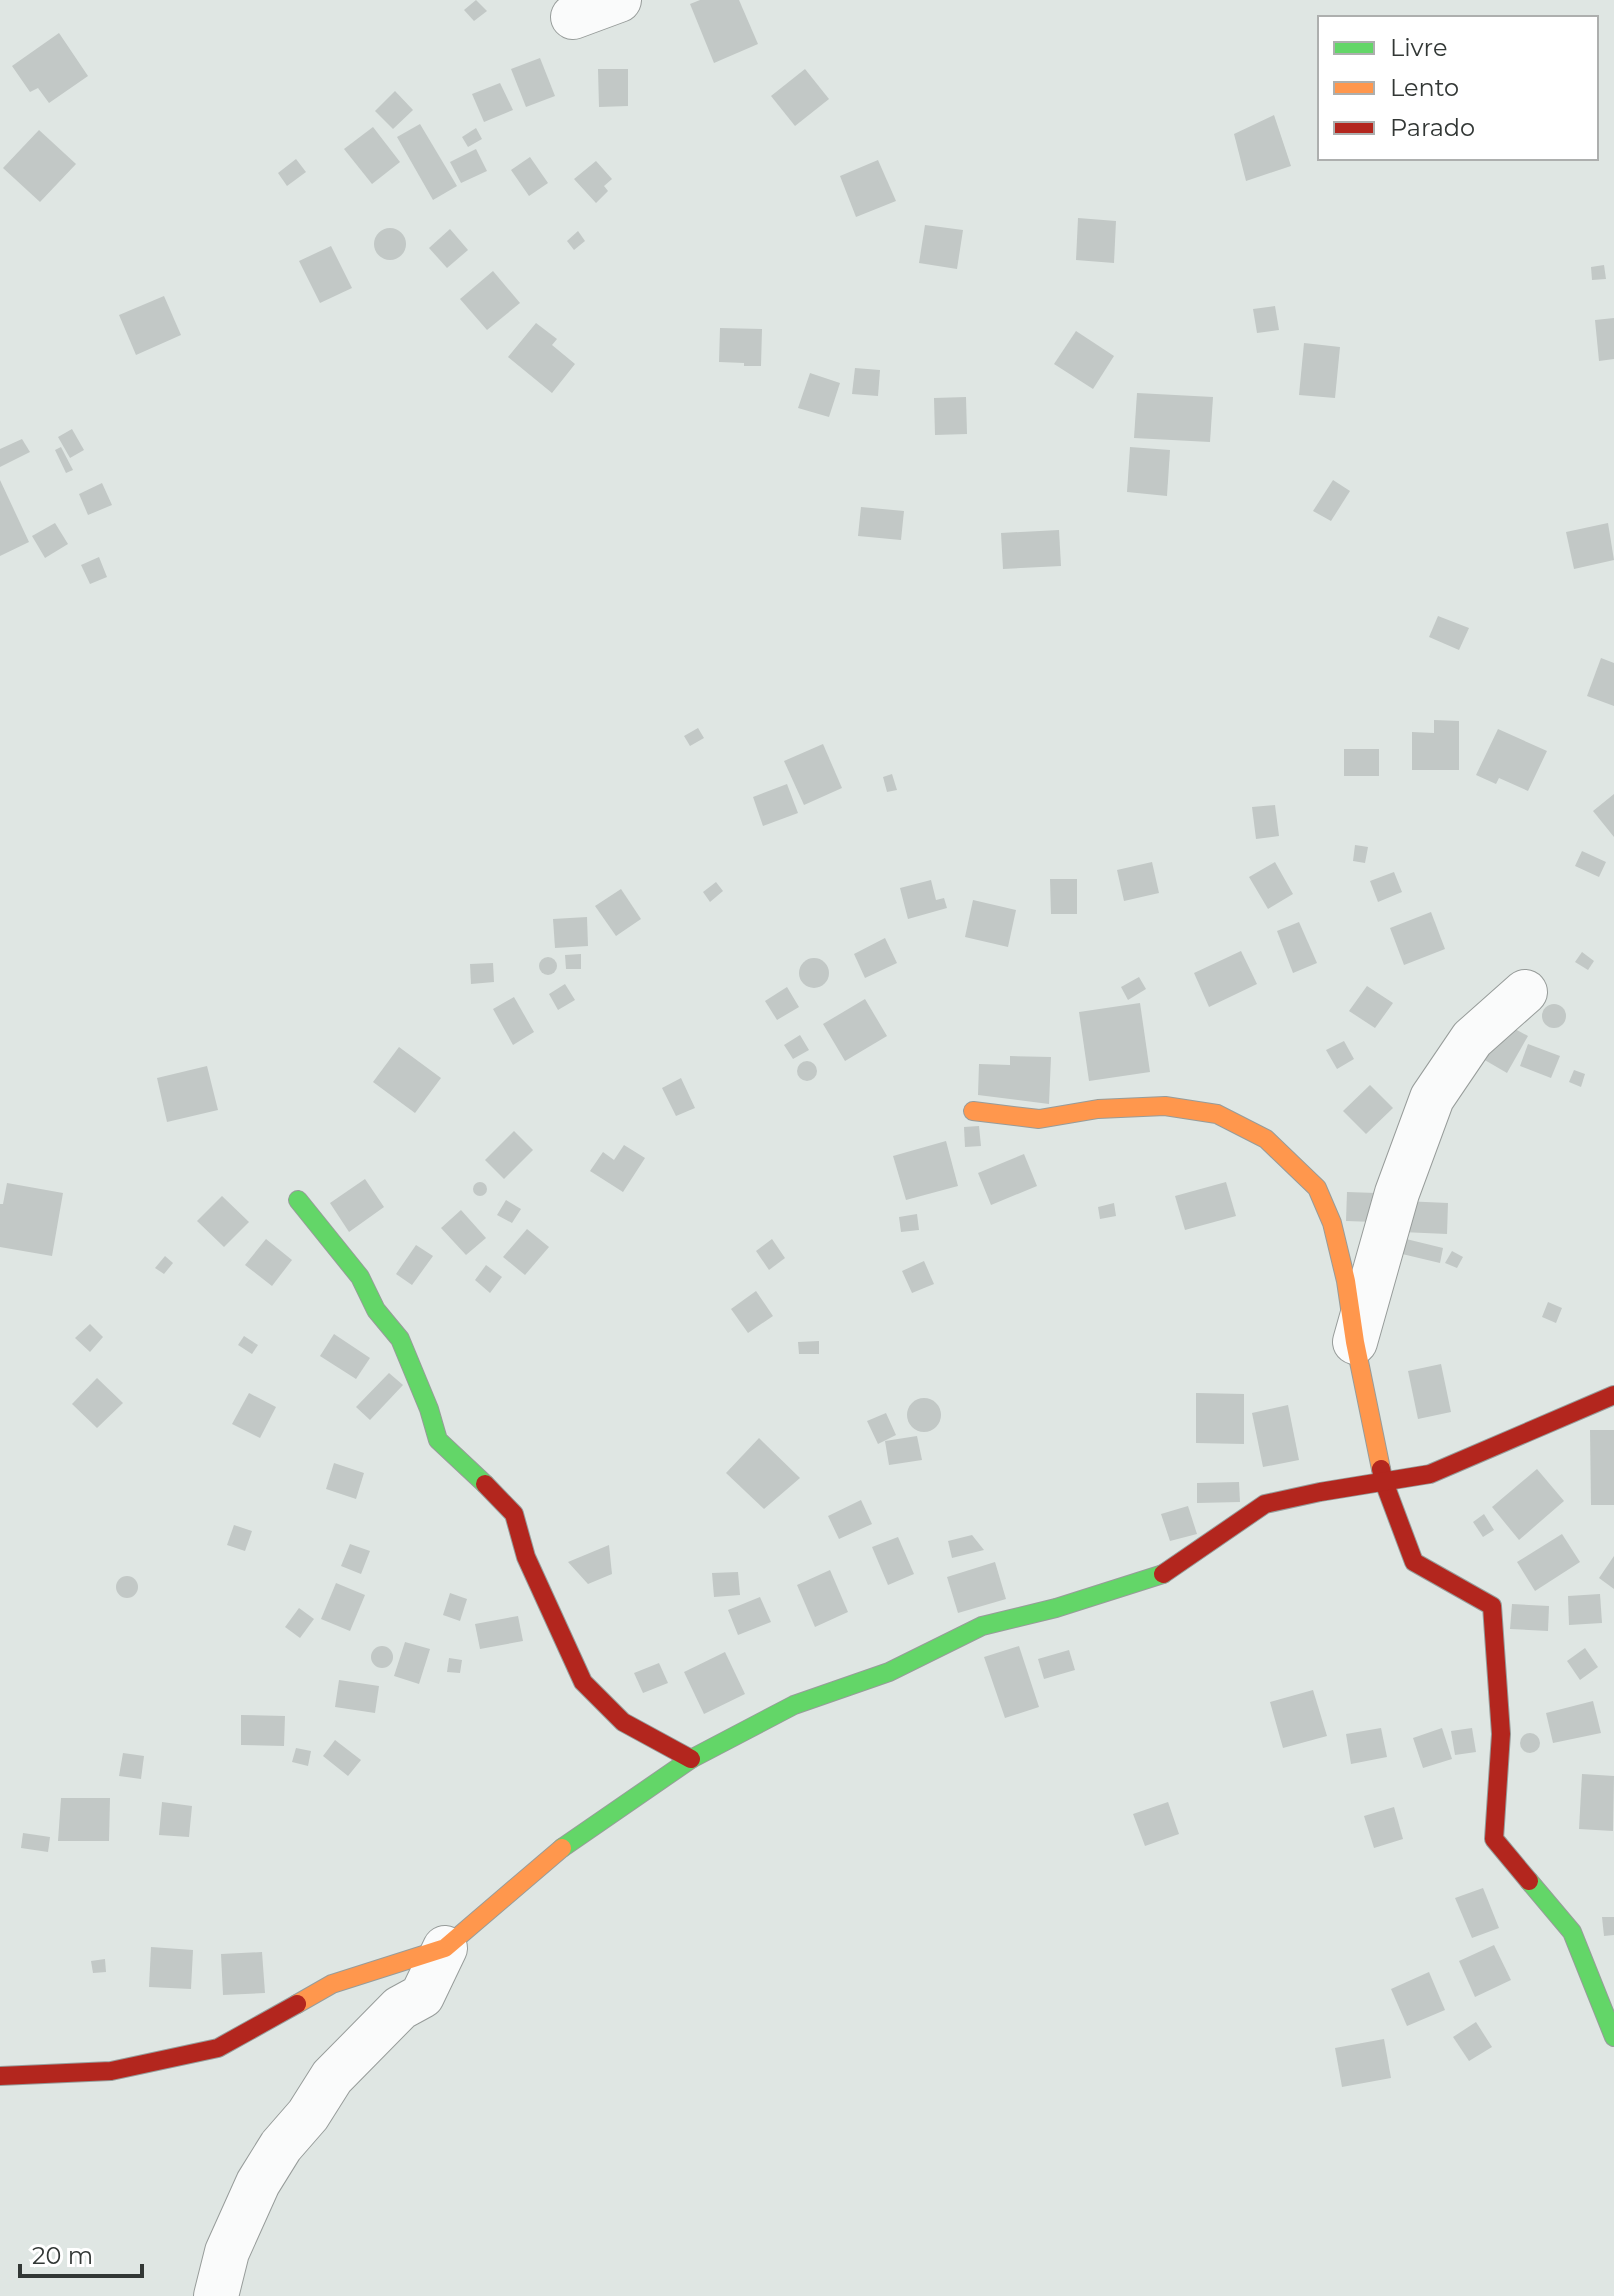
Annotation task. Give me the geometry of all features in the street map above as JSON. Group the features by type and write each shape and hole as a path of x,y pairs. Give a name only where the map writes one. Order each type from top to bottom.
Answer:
{"street":[{"path":"573,17 619,0"},
{"path":"1355,1342 1397,1193 1432,1098 1472,1039 1525,992"},
{"path":"973,1111 1039,1119 1098,1109 1165,1106 1217,1114 1266,1139 1317,1188 1332,1223 1346,1281 1355,1342 1384,1482 1414,1562 1492,1606 1501,1734 1494,1839 1572,1932 1614,2037"},
{"path":"298,1200 360,1277 376,1310 400,1339 429,1409 438,1440 514,1514 526,1557 583,1682 623,1722 691,1759"},
{"path":"0,2076 111,2071 218,2048 332,1984 445,1948 565,1846 691,1759 794,1705 889,1672 982,1626 1056,1608 1165,1573 1265,1504 1430,1474 1614,1395"},
{"path":"216,2296 227,2252 258,2183 281,2146 308,2115 332,2077 400,2008 422,1996 445,1948"}],"building":[{"path":"476,0 487,11 474,21 464,10"},
{"path":"700,0 739,0 758,44 714,63 690,4"},
{"path":"59,33 88,76 49,103 38,88 30,92 12,66"},
{"path":"540,58 555,96 526,107 511,69"},
{"path":"598,69 628,69 628,106 599,107"},
{"path":"805,69 829,99 795,126 771,96"},
{"path":"500,83 513,110 484,122 472,94"},
{"path":"395,91 413,110 393,129 375,111"},
{"path":"1274,115 1291,166 1246,181 1234,134"},
{"path":"420,124 457,186 433,200 397,137"},
{"path":"373,127 400,162 372,184 344,149"},
{"path":"476,128 482,139 468,147 462,137"},
{"path":"39,130 76,164 40,202 3,168"},
{"path":"476,149 487,171 461,183 450,162"},
{"path":"530,157 548,183 529,196 511,170"},
{"path":"296,159 306,172 287,186 278,173"},
{"path":"878,160 896,201 856,217 840,176"},
{"path":"596,161 612,179 604,186 608,191 596,203 574,179"},
{"path":"1078,218 1116,221 1114,263 1076,260"},
{"path":"925,225 963,230 957,269 919,263"},
{"path":"390,228 401,233 406,244 401,255 390,260 379,255 374,244 379,233"},
{"path":"450,229 468,250 447,268 429,248"},
{"path":"578,231 585,241 574,250 567,241"},
{"path":"331,246 352,288 320,303 299,261"},
{"path":"1604,265 1606,279 1592,280 1591,267"},
{"path":"493,271 520,303 487,330 460,299"},
{"path":"164,296 181,335 136,355 119,315"},
{"path":"1275,306 1279,330 1257,333 1253,309"},
{"path":"1614,318 1614,359 1599,361 1595,320"},
{"path":"536,323 557,339 552,345 575,364 552,393 508,357"},
{"path":"720,328 762,329 761,366 719,362"},
{"path":"1076,331 1114,356 1093,389 1054,364"},
{"path":"1304,343 1340,347 1335,398 1299,395"},
{"path":"855,368 880,370 878,396 852,394"},
{"path":"810,373 840,383 829,417 798,408"},
{"path":"1137,393 1213,397 1210,442 1134,438"},
{"path":"966,397 967,434 935,435 934,398"},
{"path":"72,429 84,450 70,458 58,437"},
{"path":"22,439 30,452 0,467 0,449"},
{"path":"61,447 73,470 66,473 55,450"},
{"path":"1130,447 1170,450 1167,496 1127,492"},
{"path":"0,480 29,542 0,556"},
{"path":"1333,480 1350,491 1331,521 1313,511"},
{"path":"102,483 112,505 88,515 79,494"},
{"path":"861,507 904,511 901,540 858,536"},
{"path":"55,523 68,544 45,558 32,536"},
{"path":"1608,523 1614,560 1574,569 1566,532"},
{"path":"1059,530 1061,566 1003,569 1001,533"},
{"path":"99,557 107,577 90,584 81,565"},
{"path":"1438,616 1469,628 1459,650 1429,637"},
{"path":"1601,658 1614,663 1614,706 1587,696"},
{"path":"1434,720 1459,721 1459,770 1412,770 1412,732 1434,733"},
{"path":"698,728 704,738 690,746 684,736"},
{"path":"1498,729 1547,751 1528,791 1499,778 1496,784 1476,775"},
{"path":"823,744 842,788 804,805 784,761"},
{"path":"1344,749 1379,749 1379,776 1344,776"},
{"path":"892,774 897,790 887,792 883,777"},
{"path":"787,784 798,813 763,826 753,797"},
{"path":"1614,794 1614,837 1593,811"},
{"path":"1275,805 1279,836 1256,839 1252,807"},
{"path":"1355,845 1368,847 1365,863 1353,861"},
{"path":"1582,851 1606,862 1599,877 1575,866"},
{"path":"1152,862 1159,893 1124,901 1117,870"},
{"path":"1275,862 1293,894 1268,909 1249,877"},
{"path":"1394,872 1402,892 1378,902 1370,881"},
{"path":"1050,879 1077,879 1077,914 1051,914"},
{"path":"931,880 936,900 944,898 947,908 908,919 900,888"},
{"path":"716,882 723,891 710,902 703,892"},
{"path":"621,889 641,919 616,936 595,906"},
{"path":"973,900 1016,910 1008,947 965,937"},
{"path":"1431,912 1445,949 1404,965 1390,928"},
{"path":"587,917 588,946 555,948 553,919"},
{"path":"1299,922 1317,963 1293,973 1277,931"},
{"path":"885,938 897,963 865,978 854,954"},
{"path":"1241,951 1257,984 1209,1007 1194,973"},
{"path":"1582,952 1594,961 1588,970 1575,962"},
{"path":"581,954 581,969 566,969 565,955"},
{"path":"548,957 557,966 548,975 539,966"},
{"path":"814,958 825,962 829,973 825,984 814,988 803,984 799,973 803,962"},
{"path":"493,963 494,982 471,984 470,964"},
{"path":"1139,977 1146,989 1128,1000 1121,987"},
{"path":"565,984 575,1000 558,1010 549,994"},
{"path":"1367,986 1393,1003 1375,1028 1349,1011"},
{"path":"787,987 799,1007 777,1020 765,1001"},
{"path":"514,997 534,1032 513,1045 493,1009"},
{"path":"865,999 887,1036 845,1061 823,1024"},
{"path":"1140,1003 1150,1072 1089,1081 1079,1012"},
{"path":"1549,1004 1559,1004 1566,1011 1566,1021 1559,1028 1549,1028 1542,1021 1542,1011"},
{"path":"1504,1023 1528,1036 1507,1073 1483,1059"},
{"path":"800,1035 809,1050 793,1059 784,1045"},
{"path":"1344,1041 1354,1059 1337,1069 1326,1050"},
{"path":"1528,1044 1560,1056 1551,1078 1520,1066"},
{"path":"399,1047 441,1078 415,1113 373,1082"},
{"path":"1010,1056 1051,1057 1049,1104 978,1095 979,1064 1010,1065"},
{"path":"807,1061 814,1064 817,1071 814,1078 807,1081 800,1078 797,1071 800,1064"},
{"path":"207,1066 218,1110 167,1122 157,1078"},
{"path":"1574,1070 1585,1074 1581,1087 1569,1082"},
{"path":"681,1078 695,1108 676,1116 662,1088"},
{"path":"1370,1085 1393,1108 1366,1134 1343,1111"},
{"path":"979,1126 981,1146 965,1147 964,1127"},
{"path":"514,1131 533,1150 504,1179 485,1160"},
{"path":"946,1141 958,1186 906,1200 893,1156"},
{"path":"624,1145 645,1158 623,1192 590,1171 603,1152 614,1160"},
{"path":"1024,1154 1037,1186 991,1205 978,1173"},
{"path":"365,1179 384,1207 349,1232 330,1203"},
{"path":"480,1182 487,1189 480,1196 473,1189"},
{"path":"1226,1182 1236,1216 1185,1230 1175,1196"},
{"path":"7,1183 63,1193 52,1256 0,1247 0,1204 3,1204"},
{"path":"1347,1192 1376,1193 1375,1222 1346,1221"},
{"path":"222,1196 249,1222 224,1247 197,1221"},
{"path":"506,1200 521,1209 512,1223 497,1215"},
{"path":"1403,1201 1448,1203 1447,1234 1402,1232"},
{"path":"1114,1203 1116,1216 1100,1219 1098,1207"},
{"path":"461,1210 486,1238 466,1255 441,1228"},
{"path":"917,1214 919,1230 901,1232 899,1217"},
{"path":"527,1229 549,1247 525,1275 503,1257"},
{"path":"1402,1238 1443,1248 1440,1263 1398,1253"},
{"path":"266,1239 292,1260 272,1286 245,1265"},
{"path":"772,1239 785,1258 769,1270 756,1251"},
{"path":"416,1245 433,1256 412,1285 396,1274"},
{"path":"1452,1251 1463,1257 1457,1268 1445,1263"},
{"path":"165,1256 173,1263 164,1274 155,1268"},
{"path":"924,1261 934,1284 912,1293 902,1271"},
{"path":"486,1265 502,1277 490,1293 475,1280"},
{"path":"756,1291 773,1316 748,1333 731,1309"},
{"path":"1548,1302 1562,1308 1556,1323 1542,1317"},
{"path":"90,1324 103,1337 90,1352 75,1338"},
{"path":"334,1334 370,1358 356,1379 320,1356"},
{"path":"244,1336 258,1345 252,1354 238,1345"},
{"path":"819,1341 819,1354 799,1354 798,1342"},
{"path":"1441,1364 1451,1412 1418,1419 1408,1371"},
{"path":"389,1373 403,1385 370,1420 356,1407"},
{"path":"97,1378 123,1403 97,1428 72,1404"},
{"path":"249,1393 276,1407 260,1438 232,1424"},
{"path":"1196,1393 1244,1394 1244,1444 1196,1443"},
{"path":"924,1398 936,1403 941,1415 936,1427 924,1432 912,1427 907,1415 912,1403"},
{"path":"1288,1405 1299,1460 1263,1467 1252,1413"},
{"path":"886,1413 896,1435 878,1444 867,1421"},
{"path":"1590,1430 1614,1430 1614,1505 1591,1505"},
{"path":"917,1436 922,1460 889,1465 885,1441"},
{"path":"759,1438 800,1478 764,1509 726,1473"},
{"path":"334,1463 364,1473 356,1499 326,1489"},
{"path":"1537,1469 1564,1501 1519,1540 1492,1507"},
{"path":"1239,1482 1240,1502 1197,1503 1197,1483"},
{"path":"861,1500 872,1524 839,1539 828,1516"},
{"path":"1188,1506 1197,1534 1170,1541 1161,1514"},
{"path":"1484,1514 1494,1530 1483,1537 1473,1522"},
{"path":"234,1525 252,1531 245,1551 227,1545"},
{"path":"1562,1534 1580,1562 1535,1591 1517,1562"},
{"path":"972,1535 984,1550 952,1558 948,1541"},
{"path":"898,1537 914,1574 888,1585 872,1547"},
{"path":"350,1544 370,1551 361,1574 341,1566"},
{"path":"609,1545 612,1574 588,1584 568,1562"},
{"path":"1614,1556 1614,1589 1599,1578"},
{"path":"995,1562 1006,1599 958,1613 947,1577"},
{"path":"830,1570 848,1612 815,1627 797,1585"},
{"path":"738,1572 740,1595 714,1597 712,1573"},
{"path":"127,1576 135,1579 138,1587 135,1595 127,1598 119,1595 116,1587 119,1579"},
{"path":"336,1583 365,1595 350,1631 321,1619"},
{"path":"450,1593 467,1599 460,1621 443,1615"},
{"path":"1600,1594 1602,1623 1569,1625 1568,1596"},
{"path":"760,1597 771,1622 738,1635 728,1610"},
{"path":"1512,1604 1549,1606 1548,1631 1510,1629"},
{"path":"299,1608 314,1619 300,1638 285,1627"},
{"path":"518,1616 523,1641 480,1649 475,1624"},
{"path":"405,1642 430,1649 419,1684 394,1676"},
{"path":"382,1646 390,1649 393,1657 390,1665 382,1668 374,1665 371,1657 374,1649"},
{"path":"1019,1646 1039,1707 1005,1718 984,1657"},
{"path":"1585,1648 1598,1667 1580,1680 1567,1661"},
{"path":"1069,1650 1075,1670 1044,1679 1038,1659"},
{"path":"725,1652 745,1694 704,1714 684,1672"},
{"path":"449,1658 462,1660 460,1673 447,1672"},
{"path":"659,1663 668,1683 643,1693 634,1673"},
{"path":"339,1680 379,1686 375,1713 335,1707"},
{"path":"1313,1690 1327,1736 1283,1748 1270,1702"},
{"path":"1593,1701 1601,1733 1553,1743 1546,1713"},
{"path":"241,1715 285,1716 284,1746 241,1745"},
{"path":"1381,1728 1387,1757 1351,1764 1346,1734"},
{"path":"1442,1728 1452,1759 1423,1768 1413,1738"},
{"path":"1472,1728 1476,1752 1455,1755 1451,1731"},
{"path":"1530,1733 1537,1736 1540,1743 1537,1750 1530,1753 1523,1750 1520,1743 1523,1736"},
{"path":"335,1740 361,1760 348,1776 323,1756"},
{"path":"296,1748 311,1751 308,1766 292,1762"},
{"path":"123,1753 144,1756 141,1779 119,1776"},
{"path":"1582,1774 1614,1776 1613,1831 1579,1829"},
{"path":"61,1798 110,1798 109,1841 58,1841"},
{"path":"162,1802 192,1806 189,1837 159,1835"},
{"path":"1168,1802 1179,1834 1145,1846 1133,1814"},
{"path":"1394,1807 1403,1839 1374,1848 1364,1816"},
{"path":"23,1833 50,1837 48,1852 21,1848"},
{"path":"1483,1888 1499,1928 1472,1938 1455,1898"},
{"path":"1602,1917 1614,1917 1614,1935 1604,1936"},
{"path":"1494,1945 1511,1980 1475,1997 1459,1961"},
{"path":"151,1947 193,1950 191,1989 149,1987"},
{"path":"262,1952 265,1993 223,1995 221,1954"},
{"path":"105,1959 106,1972 93,1973 91,1961"},
{"path":"1429,1972 1445,2010 1407,2026 1391,1989"},
{"path":"1476,2022 1492,2047 1469,2061 1453,2037"},
{"path":"1384,2039 1391,2078 1342,2087 1335,2048"}],"traffic: fast":[{"path":"298,1200 360,1277 376,1310 400,1339 429,1409 438,1440 485,1484"},
{"path":"562,1848 691,1759 794,1705 889,1672 982,1626 1056,1608 1163,1574"},
{"path":"1529,1881 1572,1932 1614,2037"}],"traffic: slow":[{"path":"973,1111 1039,1119 1098,1109 1165,1106 1217,1114 1266,1139 1317,1188 1332,1223 1346,1281 1381,1469"},
{"path":"297,2004 332,1984 445,1948 562,1848"}],"traffic: jam":[{"path":"1163,1574 1265,1504 1430,1474 1614,1395"},
{"path":"1381,1469 1414,1562 1492,1606 1501,1734 1494,1839 1529,1881"},
{"path":"485,1484 514,1514 526,1557 583,1682 623,1722 691,1759"},
{"path":"0,2076 111,2071 218,2048 297,2004"}]}
